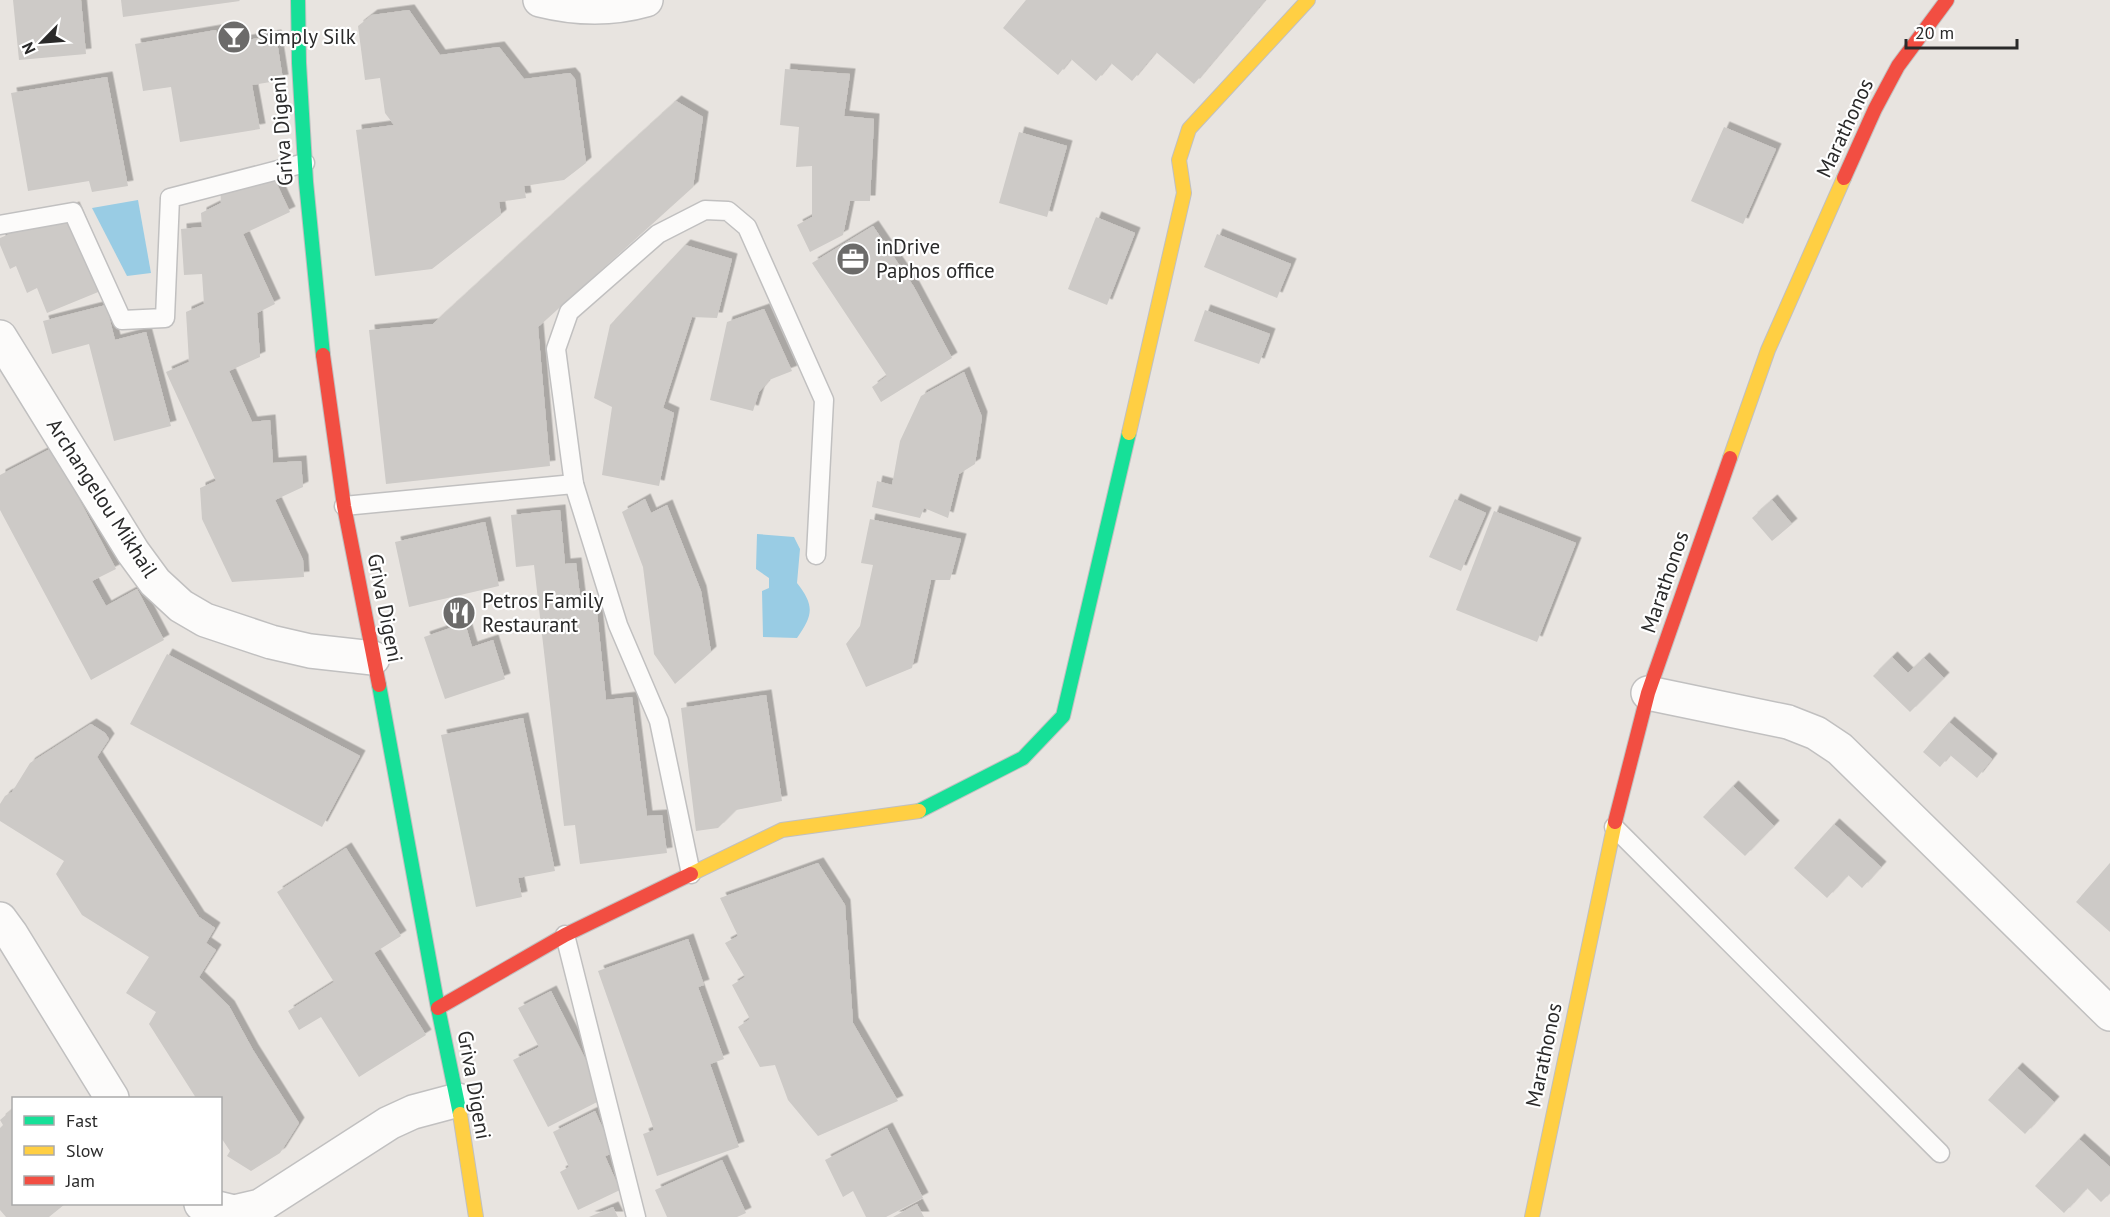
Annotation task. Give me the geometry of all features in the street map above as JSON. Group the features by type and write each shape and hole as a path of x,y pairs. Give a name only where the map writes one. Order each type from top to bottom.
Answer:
{"street":[{"name":"Griva Digeni","path":"298,0 305,163 322,350 344,506 397,776 438,1008 458,1100 476,1217"},
{"path":"540,0 601,9 646,0"},
{"path":"438,1008 565,936 782,830 922,811 1023,758 1063,716 1184,193 1179,160 1189,129 1308,0"},
{"name":"Marathonos","path":"1532,1217 1614,827 1648,693 1768,350 1875,110 1898,66 1947,0"},
{"name":"Archangelou Mikhail","path":"0,337 133,552 155,582 181,606 206,620 271,642 310,651 373,658"},
{"path":"1648,693 1788,722 1816,733 1840,749 2110,1014"},
{"path":"0,919 12,934 111,1097"},
{"path":"204,1205 234,1212 260,1206 389,1123 413,1112 458,1100"}],"lane":[{"path":"0,225 73,212 122,320 165,318 171,198 305,163"},
{"path":"691,874 659,721 618,625 574,484 556,349 569,312 658,234 705,210 728,211 747,227 824,400 816,555"},
{"path":"344,506 574,484"},
{"path":"1614,827 1940,1153"},
{"path":"565,936 636,1217"}],"water":[{"path":"138,200 151,273 127,276 92,208"},
{"path":"757,534 794,537 800,549 797,583 807,598 810,611 797,638 763,637 762,591 769,588 769,578 756,569"}],"building":[{"path":"13,0 81,0 86,54 19,60"},
{"path":"121,0 239,0 240,1 123,17"},
{"path":"1026,0 1265,0 1194,84 1156,52 1132,81 1111,63 1096,81 1071,59 1058,75 1003,28"},
{"path":"409,10 440,55 499,47 524,79 570,73 575,79 586,163 564,180 524,186 526,198 499,202 501,215 432,269 375,276 356,130 394,125 385,113 380,78 365,80 358,26 372,15"},
{"path":"216,30 218,45 276,35 283,80 252,85 260,129 180,142 171,87 143,91 135,44"},
{"path":"785,69 850,74 844,116 874,119 870,201 850,201 843,235 810,252 797,225 812,217 812,166 796,167 799,127 780,125"},
{"path":"107,77 128,186 92,192 89,181 28,191 11,93"},
{"path":"676,101 703,117 693,187 538,327 550,466 386,484 369,330 433,324"},
{"path":"1724,127 1776,149 1743,224 1691,201"},
{"path":"1019,132 1067,146 1047,217 999,203"},
{"path":"275,180 290,212 243,234 275,304 257,313 260,357 229,371 252,422 270,420 273,463 301,461 303,487 275,500 303,560 304,577 232,582 202,519 200,488 216,481 166,372 189,362 186,312 204,304 202,274 184,275 181,229 202,227 201,213 221,203 220,184"},
{"path":"74,207 108,288 47,313 37,288 27,293 16,266 10,269 0,245 0,238"},
{"path":"1096,217 1135,233 1107,305 1068,289"},
{"path":"873,226 914,287 952,358 881,402 872,387 887,376 812,263"},
{"path":"1217,234 1291,264 1277,298 1204,267"},
{"path":"685,245 732,259 717,318 692,317 663,408 674,413 659,486 602,475 612,407 594,398 610,325"},
{"path":"106,305 115,340 146,332 171,426 114,441 89,344 52,354 43,321"},
{"path":"764,309 792,371 769,380 759,392 753,411 710,400 727,322"},
{"path":"1205,310 1270,334 1259,364 1194,341"},
{"path":"964,372 982,417 975,464 959,474 948,518 924,508 920,518 872,507 877,481 892,485 900,441 921,396"},
{"path":"52,448 116,569 92,581 106,606 137,589 164,640 91,680 0,510 0,475"},
{"path":"645,499 651,513 667,505 701,591 711,652 675,684 654,654 643,567 622,512"},
{"path":"1455,499 1486,513 1461,571 1429,557"},
{"path":"1772,500 1792,524 1772,541 1752,518"},
{"path":"560,510 565,564 576,563 581,604 596,602 606,700 632,697 647,816 662,815 667,853 580,864 575,825 564,826 534,565 516,567 511,515"},
{"path":"1494,511 1576,543 1537,642 1456,610"},
{"path":"870,519 961,539 950,580 931,580 912,668 866,687 846,644 860,626 873,565 861,563"},
{"path":"485,522 499,586 409,607 395,542"},
{"path":"465,623 472,647 493,640 505,679 445,699 424,637"},
{"path":"167,654 360,756 322,827 130,724"},
{"path":"1892,657 1908,673 1924,658 1944,678 1910,712 1873,676"},
{"path":"766,695 782,801 736,810 718,828 696,831 681,708"},
{"path":"523,718 555,871 518,878 522,897 476,907 441,735"},
{"path":"1949,722 1992,759 1977,778 1950,755 1940,767 1923,752"},
{"path":"91,724 105,733 109,739 97,757 199,917 215,928 206,943 216,950 199,977 229,1006 253,1050 299,1123 280,1153 251,1171 227,1156 230,1151 222,1139 222,1097 195,1097 149,1024 156,1012 126,993 149,957 82,915 56,874 64,861 0,821 0,804 5,796 12,792 30,763"},
{"path":"1733,786 1774,826 1745,856 1703,817"},
{"path":"1834,824 1881,867 1862,888 1848,875 1827,898 1794,868"},
{"path":"346,848 401,936 374,953 426,1035 359,1077 321,1017 299,1030 288,1011 334,982 277,892"},
{"path":"818,863 845,905 853,1023 898,1101 818,1136 788,1100 775,1065 760,1067 738,1027 750,1019 732,985 745,977 725,943 738,936 720,898"},
{"path":"2110,863 2110,932 2076,902"},
{"path":"688,939 704,985 698,987 724,1059 710,1064 739,1147 657,1176 643,1134 654,1130 598,971"},
{"path":"551,991 605,1098 548,1127 513,1060 539,1047 518,1008"},
{"path":"2017,1068 2054,1102 2025,1134 1988,1100"},
{"path":"12,1110 12,1205 64,1205 49,1217 6,1217 0,1210 0,1128 3,1125 0,1120"},
{"path":"595,1111 614,1153 605,1156 620,1190 578,1210 560,1172 569,1167 553,1132"},
{"path":"887,1128 923,1198 886,1217 866,1217 853,1191 843,1197 825,1160"},
{"path":"2079,1139 2110,1167 2110,1193 2101,1202 2087,1188 2064,1213 2035,1186"},
{"path":"722,1160 746,1213 737,1217 667,1217 655,1190"},
{"path":"917,1204 924,1217 893,1217"},
{"path":"613,1207 618,1217 589,1217"}],"traffic: fast":[{"path":"298,0 306,182 323,355"},
{"path":"919,811 1023,758 1063,716 1129,433"},
{"path":"379,685 438,1008 460,1114"}],"traffic: slow":[{"path":"1129,433 1184,193 1179,160 1189,129 1308,0"},
{"path":"1730,458 1768,350 1844,178"},
{"path":"691,874 782,830 919,811"},
{"path":"1532,1217 1615,822"},
{"path":"460,1114 476,1217"}],"traffic: jam":[{"path":"1844,178 1875,109 1898,66 1947,0"},
{"path":"323,355 344,506 379,685"},
{"path":"1615,822 1648,693 1730,458"},
{"path":"438,1008 565,935 691,874"}],"place":[{"name":"Simply Silk","path":"234,37"},
{"name":"inDrive Paphos office","path":"853,259"},
{"name":"Petros Family Restaurant","path":"459,613"}]}
